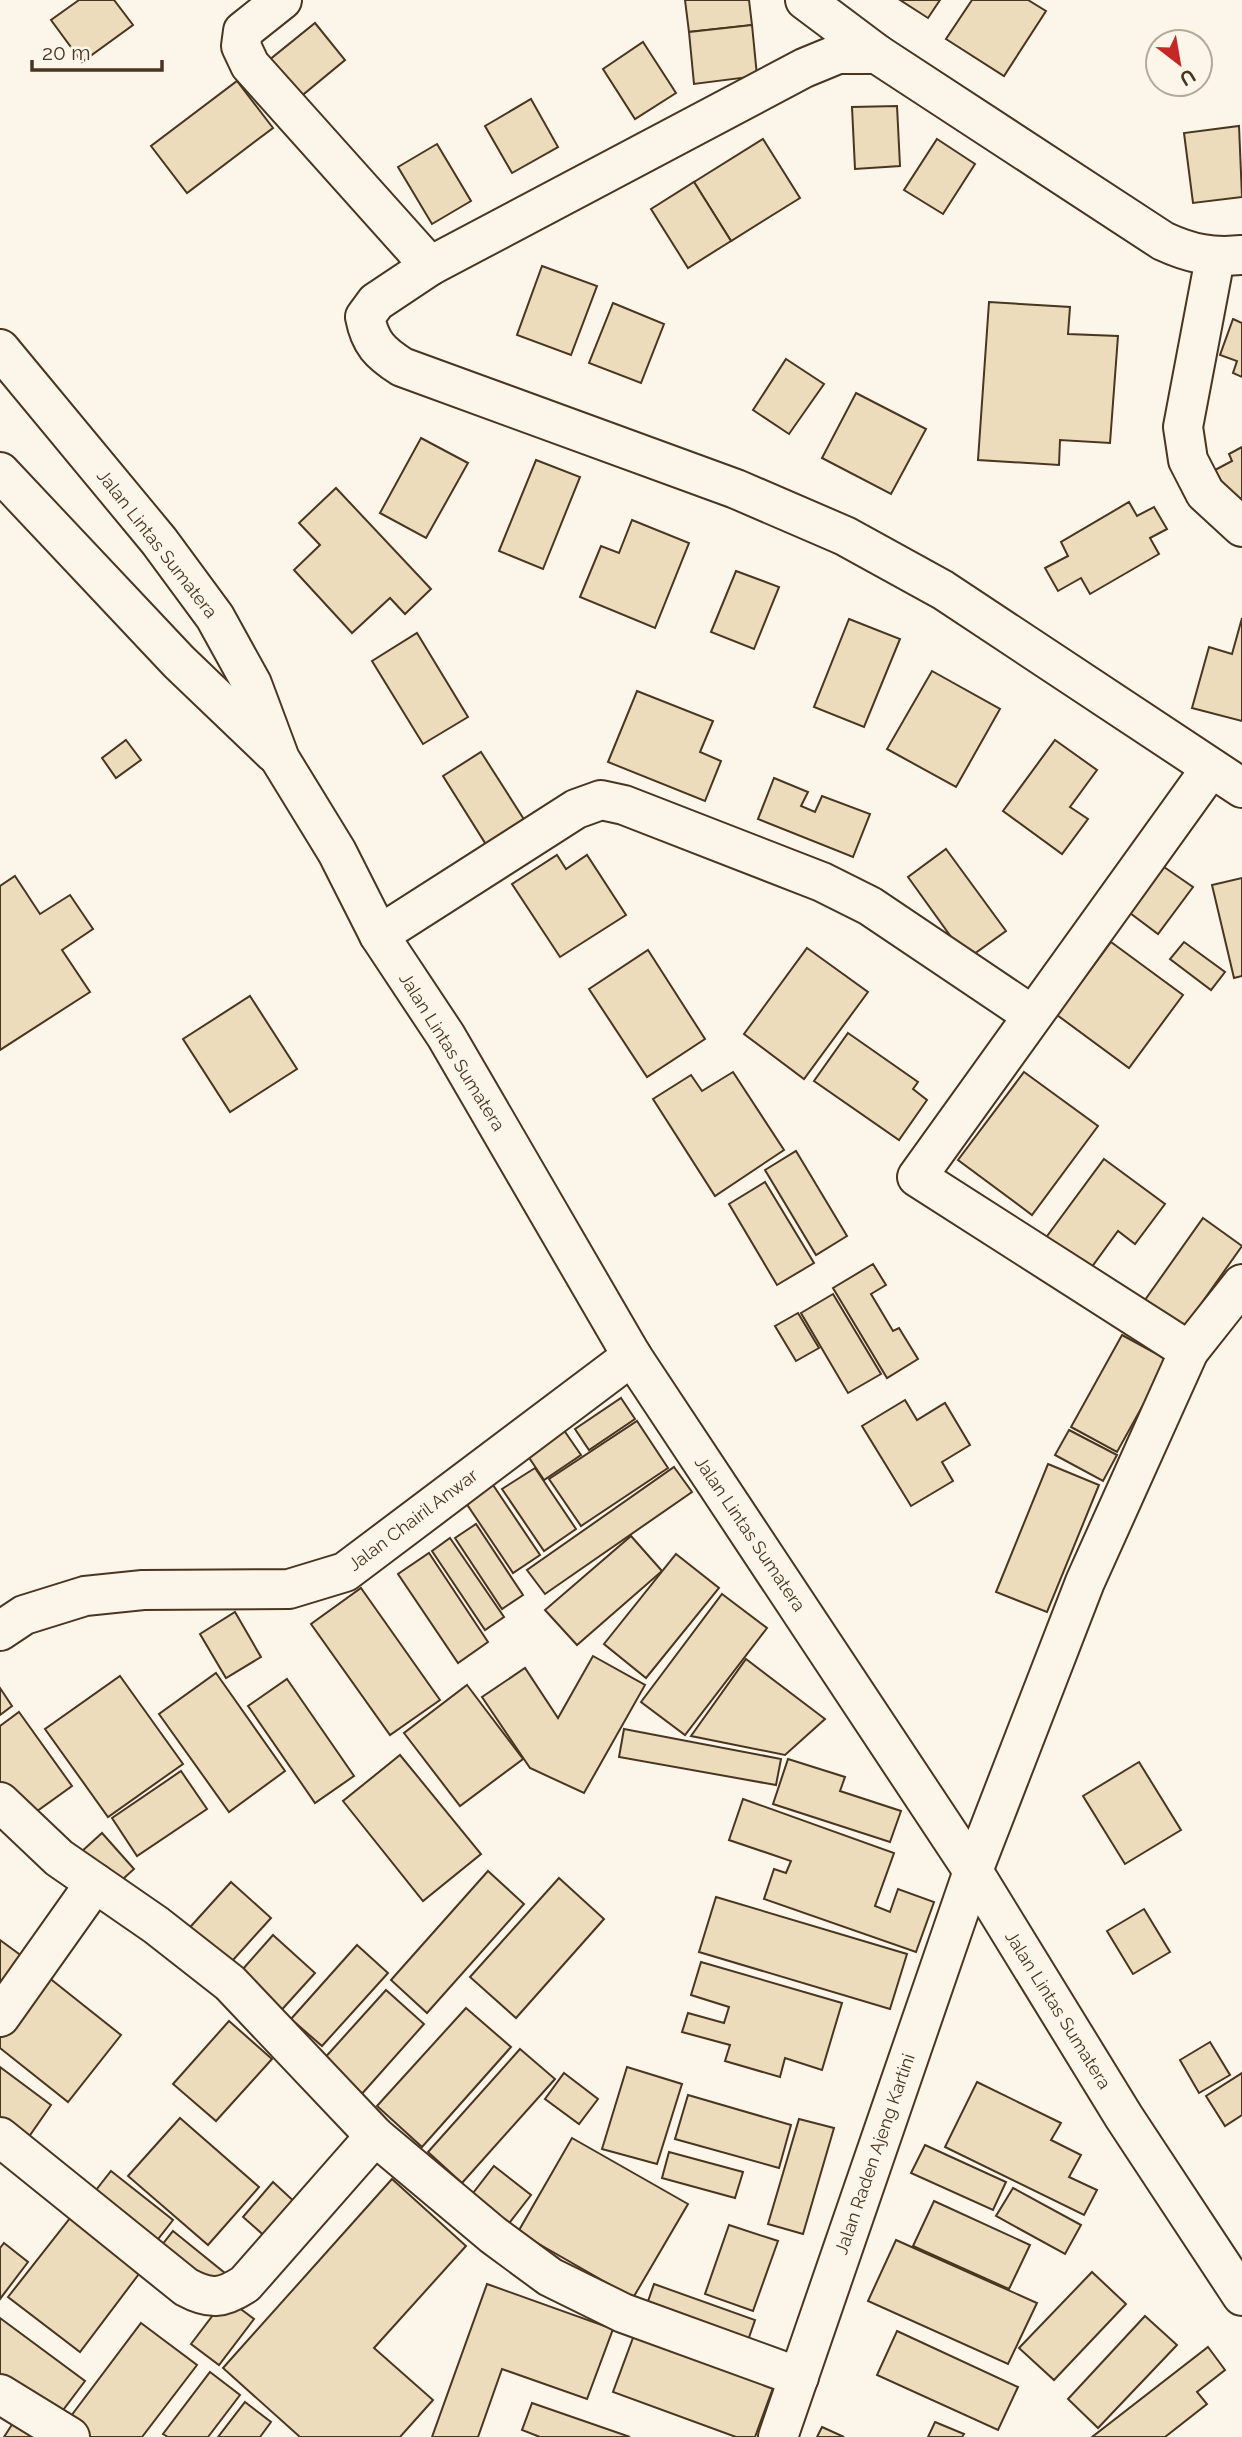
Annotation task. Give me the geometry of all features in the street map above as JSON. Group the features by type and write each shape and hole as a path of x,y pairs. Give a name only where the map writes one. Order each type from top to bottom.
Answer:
{"main road":[{"path":"282,0 243,31 241,46 250,65 430,266"},
{"path":"805,0 877,54 1163,240 1188,252 1228,256 1183,427 1188,460 1205,493 1242,527"},
{"path":"877,54 838,54 804,68 430,266 376,302 365,317 369,337 379,352 402,368 736,489 845,536 943,590 1227,778 1032,1015 917,1178 1189,1351"},
{"name":"Jalan Lintas Sumatera","path":"0,349 159,541 215,617 252,684 280,759 337,852 379,935 446,1036 632,1356 973,1871 1124,2117 1242,2296"},
{"name":"Jalan Lintas Sumatera","path":"0,472 179,662 280,759"},
{"path":"379,935 576,809 601,800 624,805 821,882 870,906 1032,1015"},
{"name":"Jalan Raden Ajeng Kartini","path":"778,2437 973,1871 1086,1582 1189,1351 1242,1284"},
{"name":"Jalan Chairil Anwar","path":"0,1631 24,1615 85,1596 143,1590 289,1589 345,1572 632,1356"},
{"path":"0,1802 59,1858 230,1983 374,2136 493,2235 550,2277 623,2313 799,2378"},
{"path":"0,2017 95,1883"},
{"path":"0,2137 186,2287 202,2296 217,2299 246,2284 374,2136"},
{"path":"0,2394 70,2437"}],"building":[{"path":"79,0 114,0 133,25 82,62 51,20"},
{"path":"685,0 749,0 752,25 689,32"},
{"path":"900,0 940,0 928,18"},
{"path":"972,0 1028,0 1046,11 1004,76 946,39"},
{"path":"315,23 345,60 299,98 268,61"},
{"path":"752,25 757,76 694,84 689,32"},
{"path":"643,42 676,93 635,119 603,69"},
{"path":"237,81 273,128 187,193 151,146"},
{"path":"531,99 558,147 512,173 485,126"},
{"path":"897,106 900,166 855,169 852,107"},
{"path":"1239,126 1242,197 1193,203 1184,133"},
{"path":"763,139 800,198 731,241 694,182"},
{"path":"937,139 975,164 943,214 904,190"},
{"path":"437,144 471,201 432,224 398,167"},
{"path":"694,182 731,241 688,268 651,209"},
{"path":"542,266 597,286 571,355 517,335"},
{"path":"989,302 1070,307 1068,334 1118,336 1110,443 1060,440 1059,465 978,460"},
{"path":"613,303 664,324 641,383 589,363"},
{"path":"1233,319 1242,323 1242,377 1233,373 1237,361 1220,355"},
{"path":"786,359 824,384 789,434 753,410"},
{"path":"856,393 926,429 891,494 822,458"},
{"path":"421,438 468,463 426,538 380,513"},
{"path":"1242,447 1242,498 1233,502 1215,470 1232,461 1229,454"},
{"path":"536,460 580,477 543,569 499,551"},
{"path":"336,488 431,589 405,614 390,598 352,633 294,570 320,545 299,523"},
{"path":"1129,502 1137,516 1154,507 1167,529 1150,538 1159,554 1090,594 1081,578 1058,591 1045,568 1068,556 1061,542"},
{"path":"632,520 689,543 655,628 580,597 601,546 619,553"},
{"path":"736,571 779,587 754,649 711,632"},
{"path":"1242,618 1242,721 1192,708 1209,647 1232,654"},
{"path":"849,619 900,639 864,727 814,707"},
{"path":"417,633 468,717 423,744 372,661"},
{"path":"932,671 1000,709 956,787 887,749"},
{"path":"637,691 713,721 700,752 721,761 705,801 608,762"},
{"path":"126,740 141,760 116,778 102,758"},
{"path":"1055,740 1097,770 1070,807 1088,819 1062,854 1003,811"},
{"path":"481,752 525,821 487,846 443,776"},
{"path":"774,778 808,792 801,806 815,812 822,796 870,814 853,857 758,819"},
{"path":"946,849 1006,931 967,959 908,877"},
{"path":"557,855 566,869 587,855 626,915 560,957 512,884"},
{"path":"1164,867 1193,887 1158,934 1130,913"},
{"path":"15,876 40,914 70,895 93,929 62,950 90,992 0,1050 0,886"},
{"path":"1242,878 1242,976 1234,978 1212,885"},
{"path":"1111,942 1183,995 1129,1068 1057,1015"},
{"path":"1184,942 1225,972 1211,990 1170,959"},
{"path":"807,948 868,992 804,1079 744,1034"},
{"path":"648,950 705,1039 647,1077 589,989"},
{"path":"250,996 297,1069 230,1112 183,1039"},
{"path":"848,1033 918,1082 913,1089 927,1100 899,1140 814,1081"},
{"path":"733,1072 784,1150 715,1196 653,1099 691,1075 702,1091"},
{"path":"1024,1072 1098,1126 1032,1215 958,1160"},
{"path":"796,1151 847,1236 816,1255 765,1170"},
{"path":"1104,1159 1165,1204 1135,1244 1118,1231 1086,1275 1042,1243"},
{"path":"765,1182 814,1263 777,1285 729,1204"},
{"path":"1203,1218 1242,1246 1179,1335 1140,1307"},
{"path":"873,1264 886,1285 871,1294 893,1331 899,1328 918,1359 887,1378 833,1288"},
{"path":"833,1294 881,1374 848,1393 801,1313"},
{"path":"798,1313 819,1348 796,1361 775,1326"},
{"path":"1122,1335 1168,1360 1117,1452 1071,1427"},
{"path":"621,1398 635,1419 589,1450 575,1429"},
{"path":"905,1400 917,1420 945,1403 970,1445 942,1462 953,1481 911,1506 862,1426"},
{"path":"637,1421 668,1468 581,1526 549,1479"},
{"path":"561,1426 581,1455 544,1480 524,1450"},
{"path":"1069,1430 1117,1455 1103,1481 1055,1455"},
{"path":"1048,1464 1099,1485 1047,1612 996,1592"},
{"path":"674,1467 692,1492 545,1594 527,1570"},
{"path":"535,1468 576,1529 544,1551 502,1489"},
{"path":"491,1482 540,1555 513,1573 464,1500"},
{"path":"476,1524 523,1595 502,1609 455,1538"},
{"path":"631,1536 662,1571 577,1645 545,1610"},
{"path":"450,1538 504,1617 485,1630 432,1551"},
{"path":"429,1553 488,1642 458,1663 398,1574"},
{"path":"676,1554 719,1588 646,1678 604,1644"},
{"path":"361,1588 440,1700 390,1735 311,1624"},
{"path":"722,1594 767,1628 685,1735 641,1702"},
{"path":"235,1612 261,1657 226,1678 200,1634"},
{"path":"593,1656 645,1685 584,1793 530,1768 482,1697 525,1668 558,1718"},
{"path":"746,1659 825,1719 785,1755 691,1736"},
{"path":"216,1673 285,1771 229,1812 159,1714"},
{"path":"120,1676 183,1764 108,1817 45,1729"},
{"path":"287,1679 354,1776 315,1803 248,1706"},
{"path":"467,1685 523,1759 460,1806 404,1733"},
{"path":"0,1688 12,1706 0,1715"},
{"path":"19,1712 72,1786 26,1819 0,1783 0,1726"},
{"path":"624,1729 781,1759 776,1785 619,1757"},
{"path":"400,1755 481,1854 423,1901 343,1801"},
{"path":"788,1759 845,1777 840,1791 901,1811 890,1842 773,1804"},
{"path":"1139,1762 1181,1830 1125,1864 1083,1796"},
{"path":"181,1771 207,1809 137,1856 112,1818"},
{"path":"743,1799 894,1853 875,1906 890,1912 898,1889 934,1902 916,1952 764,1899 774,1869 786,1873 791,1861 729,1840"},
{"path":"102,1833 134,1869 113,1888 81,1852"},
{"path":"488,1871 524,1904 427,2013 391,1980"},
{"path":"559,1878 604,1919 516,2018 470,1977"},
{"path":"231,1882 271,1918 224,1970 183,1935"},
{"path":"716,1897 907,1954 890,2009 699,1952"},
{"path":"1144,1909 1170,1952 1133,1974 1107,1931"},
{"path":"273,1935 315,1973 277,2015 235,1978"},
{"path":"0,1940 30,1962 0,2004"},
{"path":"357,1945 388,1973 322,2046 291,2019"},
{"path":"701,1962 842,2003 822,2070 785,2058 780,2077 725,2061 730,2045 682,2032 688,2013 724,2023 729,2007 691,1995"},
{"path":"43,1973 121,2035 68,2102 0,2048 0,2026"},
{"path":"386,1990 424,2024 360,2096 322,2061"},
{"path":"466,2008 511,2047 422,2147 377,2106"},
{"path":"229,2021 272,2059 216,2121 173,2084"},
{"path":"1210,2042 1230,2075 1199,2093 1180,2060"},
{"path":"520,2049 555,2079 462,2183 428,2152"},
{"path":"0,2067 51,2105 28,2138 0,2117"},
{"path":"627,2067 682,2084 657,2164 602,2149"},
{"path":"564,2073 598,2099 579,2124 545,2099"},
{"path":"1242,2073 1242,2115 1225,2126 1206,2096"},
{"path":"977,2082 1061,2123 1051,2140 1081,2155 1069,2177 1097,2190 1084,2215 945,2147"},
{"path":"688,2095 791,2125 779,2168 675,2139"},
{"path":"180,2118 259,2187 208,2245 128,2176"},
{"path":"799,2119 834,2128 803,2234 768,2224"},
{"path":"572,2138 688,2204 633,2298 518,2232"},
{"path":"925,2145 1006,2182 993,2210 911,2173"},
{"path":"669,2152 743,2172 735,2198 662,2178"},
{"path":"494,2166 531,2195 507,2226 470,2197"},
{"path":"111,2171 173,2220 151,2248 89,2199"},
{"path":"392,2179 466,2246 374,2348 433,2400 400,2437 300,2437 223,2368"},
{"path":"273,2182 298,2205 268,2239 243,2217"},
{"path":"1013,2188 1081,2225 1065,2254 996,2216"},
{"path":"934,2201 1030,2245 1009,2289 913,2246"},
{"path":"78,2208 148,2262 80,2352 8,2297"},
{"path":"729,2225 778,2241 753,2311 705,2294"},
{"path":"173,2231 231,2278 216,2297 158,2250"},
{"path":"896,2240 1037,2303 1008,2364 868,2301"},
{"path":"4,2243 28,2262 0,2299 0,2248"},
{"path":"1092,2272 1126,2304 1054,2380 1019,2348"},
{"path":"487,2284 613,2329 587,2399 502,2369 478,2437 432,2437"},
{"path":"654,2284 755,2320 746,2346 645,2310"},
{"path":"226,2298 254,2319 219,2365 191,2344"},
{"path":"1145,2316 1177,2345 1098,2428 1068,2399"},
{"path":"0,2318 85,2381 54,2422 0,2382"},
{"path":"141,2323 197,2365 142,2437 91,2437 68,2420"},
{"path":"637,2327 777,2377 755,2437 736,2437 613,2392"},
{"path":"897,2331 1018,2387 998,2430 877,2375"},
{"path":"1208,2347 1225,2370 1197,2392 1207,2404 1165,2437 1092,2437"},
{"path":"210,2372 240,2395 208,2437 168,2437 163,2434"},
{"path":"245,2402 271,2422 260,2437 218,2437"},
{"path":"532,2403 630,2437 540,2437 522,2430"},
{"path":"935,2422 964,2434 962,2437 928,2437"},
{"path":"13,2423 36,2437 4,2437"},
{"path":"822,2427 844,2437 817,2437"}]}
